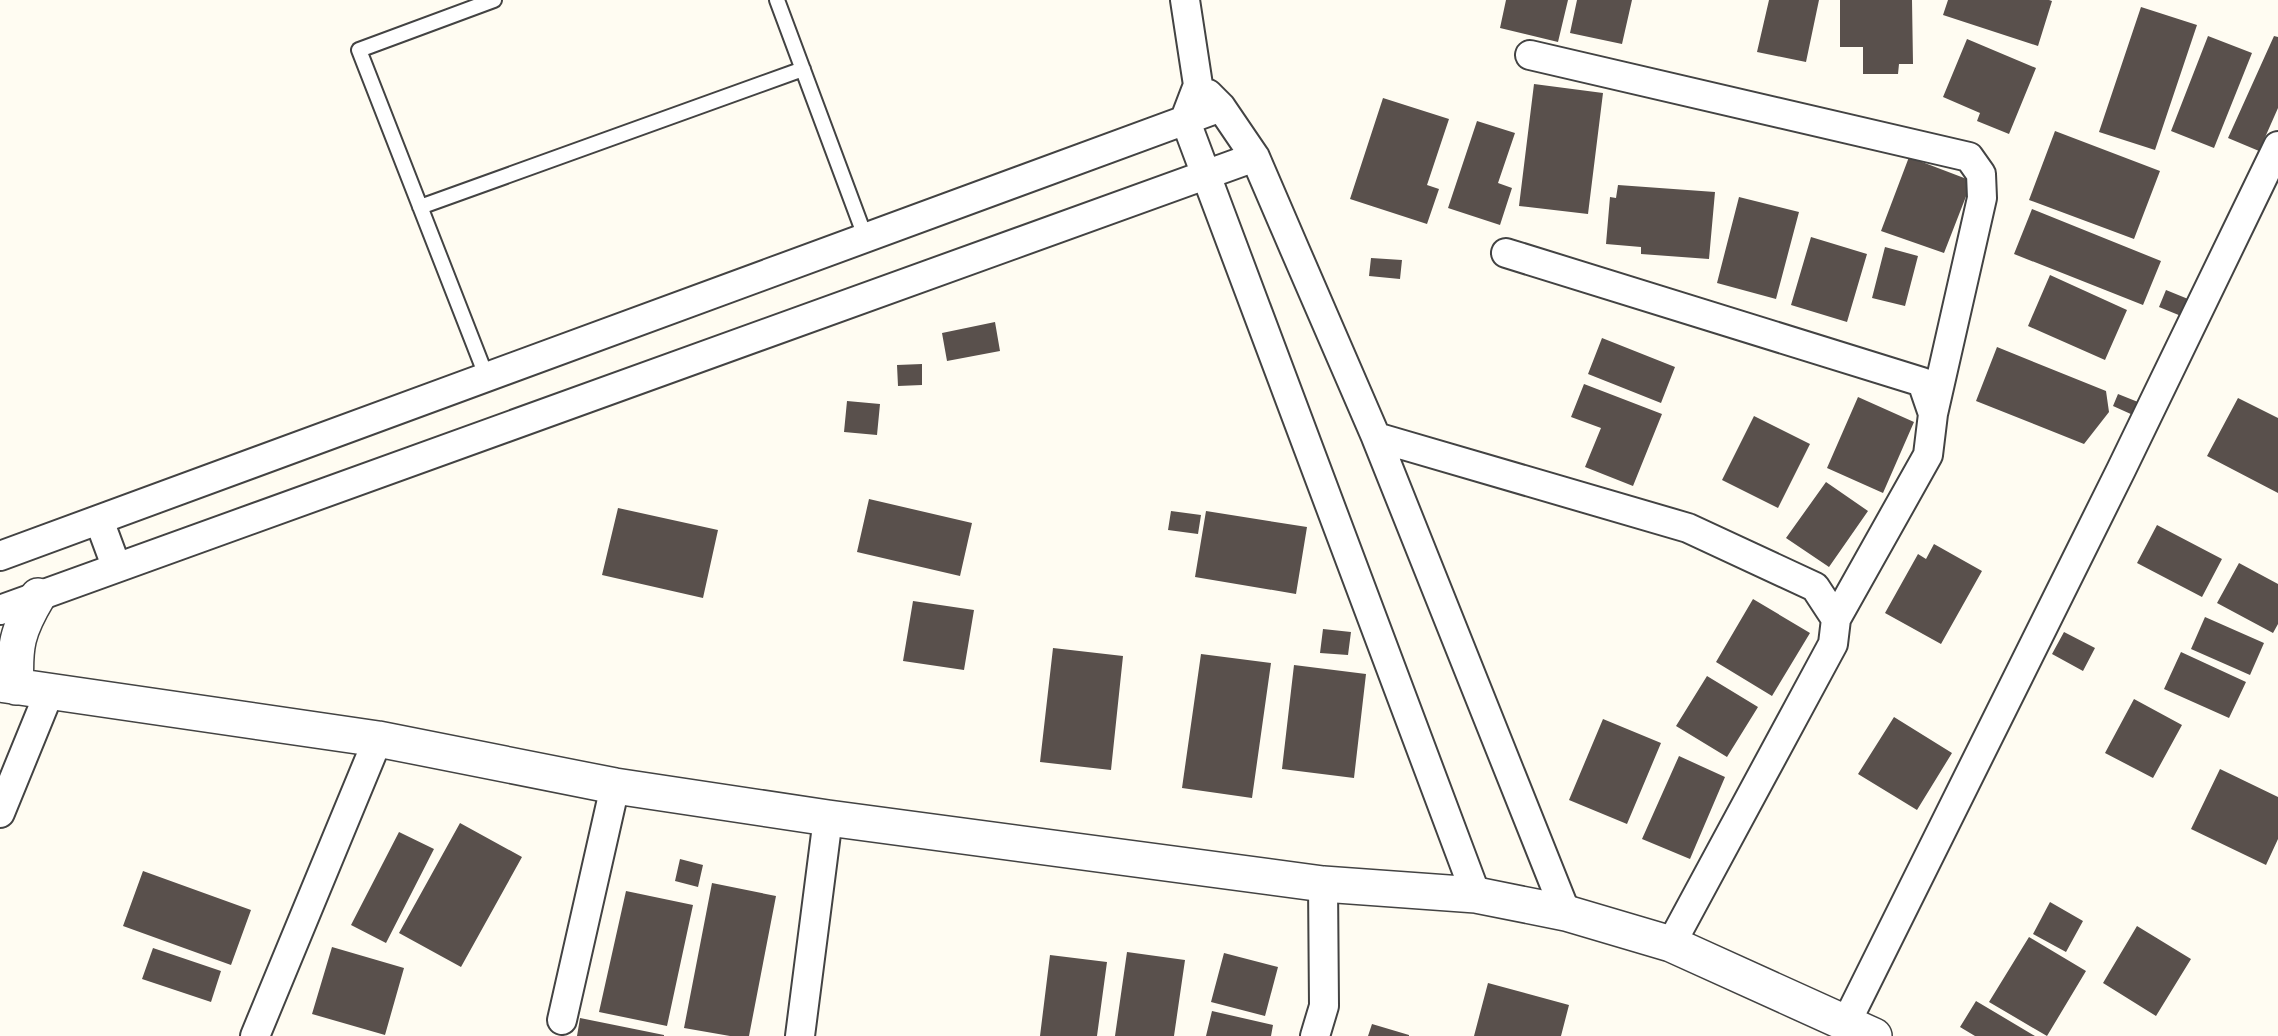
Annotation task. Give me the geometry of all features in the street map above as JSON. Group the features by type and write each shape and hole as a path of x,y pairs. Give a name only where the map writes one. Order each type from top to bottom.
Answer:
{"street":[{"path":"1185,0 1198,85 1185,120 1476,895"},
{"path":"1530,55 1969,157 1981,174 1982,198 1933,414 1928,455 1836,619 1833,644 1671,944"},
{"path":"1198,85 1221,107 1255,158 1376,438 1566,914"},
{"path":"0,556 1221,107"},
{"path":"22,688 378,739 615,786 828,818 1323,884 1476,895 1566,914 1671,944 1860,1030 2127,458 2278,146"},
{"path":"0,610 1255,158"},
{"path":"1506,253 1922,382 1933,414"},
{"path":"1376,438 1688,528 1815,587 1836,619"},
{"path":"99,520 116,566"},
{"path":"0,813 22,688 17,640 25,618 38,596"},
{"path":"254,1036 378,739"},
{"path":"562,1020 615,786"},
{"path":"800,1036 828,818"},
{"path":"1315,1036 1324,1006 1323,884"}],"lane":[{"path":"487,378 359,50 494,0"},
{"path":"777,0 866,239"},
{"path":"420,207 803,69"}],"building":[{"path":"1506,0 1568,0 1558,42 1500,28"},
{"path":"1577,0 1632,0 1622,44 1570,33"},
{"path":"1769,0 1819,0 1806,62 1757,52"},
{"path":"1840,0 1912,0 1913,64 1899,64 1898,74 1863,74 1863,47 1840,47"},
{"path":"1948,0 2052,1 2038,46 1943,15"},
{"path":"2141,7 2197,25 2155,150 2099,132"},
{"path":"2208,36 2252,53 2214,148 2171,131"},
{"path":"2274,36 2278,37 2278,108 2259,151 2228,138"},
{"path":"1967,39 2036,68 2009,134 1977,121 1980,113 1943,97"},
{"path":"1534,84 1603,93 1588,214 1519,206"},
{"path":"1383,98 1449,119 1427,185 1439,189 1427,224 1350,199"},
{"path":"1477,121 1515,133 1498,183 1512,188 1500,225 1448,208"},
{"path":"2055,131 2160,171 2134,239 2029,200"},
{"path":"1909,157 1972,181 1944,253 1881,231"},
{"path":"1618,185 1715,192 1709,259 1641,254 1641,247 1606,244 1610,197 1616,198"},
{"path":"1739,197 1799,212 1776,299 1717,283"},
{"path":"2032,209 2161,261 2143,305 2014,254"},
{"path":"1811,237 1867,254 1847,322 1791,305"},
{"path":"1885,247 1918,256 1905,306 1872,298"},
{"path":"1371,258 1402,260 1400,279 1369,276"},
{"path":"2050,275 2127,310 2105,360 2028,326"},
{"path":"2166,290 2193,301 2186,318 2159,307"},
{"path":"995,322 1000,351 947,361 942,333"},
{"path":"1602,338 1675,367 1661,403 1588,374"},
{"path":"1997,347 2106,391 2109,412 2084,444 1976,401"},
{"path":"922,364 922,385 898,386 897,365"},
{"path":"1584,384 1662,414 1633,486 1585,467 1601,428 1571,417"},
{"path":"2118,394 2138,402 2133,415 2113,406"},
{"path":"1858,397 1914,422 1883,493 1827,468"},
{"path":"2238,398 2278,418 2278,493 2207,456"},
{"path":"847,401 880,404 877,435 844,432"},
{"path":"1754,416 1810,444 1778,508 1722,480"},
{"path":"1826,482 1868,511 1829,567 1786,538"},
{"path":"869,499 972,523 960,576 857,552"},
{"path":"618,508 718,530 703,598 602,575"},
{"path":"1171,511 1201,515 1198,534 1168,530"},
{"path":"1206,511 1307,527 1296,594 1195,577"},
{"path":"2157,525 2222,559 2202,597 2137,563"},
{"path":"1934,544 1982,571 1941,644 1885,613 1918,554 1926,559"},
{"path":"2239,563 2278,584 2278,624 2273,633 2217,603"},
{"path":"1753,599 1810,633 1772,696 1716,662"},
{"path":"913,601 974,610 964,670 903,661"},
{"path":"2205,617 2264,643 2250,675 2191,649"},
{"path":"1323,629 1351,632 1348,655 1320,653"},
{"path":"2064,632 2095,648 2083,671 2052,654"},
{"path":"1053,648 1123,656 1111,770 1040,762"},
{"path":"2181,652 2246,682 2229,718 2164,689"},
{"path":"1201,654 1271,663 1252,798 1182,788"},
{"path":"1294,665 1366,674 1354,778 1282,769"},
{"path":"1707,676 1758,707 1727,757 1676,726"},
{"path":"2134,699 2182,725 2153,778 2105,753"},
{"path":"1894,717 1952,753 1917,810 1858,774"},
{"path":"1603,719 1661,743 1627,824 1569,800"},
{"path":"1679,756 1725,777 1690,859 1642,839"},
{"path":"2220,769 2278,797 2278,839 2266,865 2191,829"},
{"path":"460,823 522,857 461,967 399,933"},
{"path":"399,832 434,849 386,943 351,925"},
{"path":"680,859 703,865 698,887 675,881"},
{"path":"143,871 251,910 231,965 123,926"},
{"path":"712,883 776,896 749,1036 730,1036 684,1028"},
{"path":"626,891 693,905 667,1026 599,1012"},
{"path":"2050,902 2083,921 2066,952 2033,934"},
{"path":"2137,926 2191,959 2156,1016 2103,983"},
{"path":"2029,937 2086,971 2047,1036 1989,1002"},
{"path":"332,947 404,968 385,1035 312,1014"},
{"path":"153,948 221,971 211,1002 142,979"},
{"path":"1127,952 1185,960 1174,1036 1115,1036"},
{"path":"1224,953 1278,967 1265,1016 1211,1002"},
{"path":"1050,955 1107,962 1097,1036 1040,1036"},
{"path":"1488,983 1569,1005 1561,1036 1474,1036"},
{"path":"1976,1001 2035,1036 1975,1036 1960,1027"},
{"path":"1212,1011 1273,1025 1271,1036 1206,1036"},
{"path":"580,1018 664,1035 664,1036 577,1036"},
{"path":"1372,1024 1409,1035 1409,1036 1368,1036"}]}
